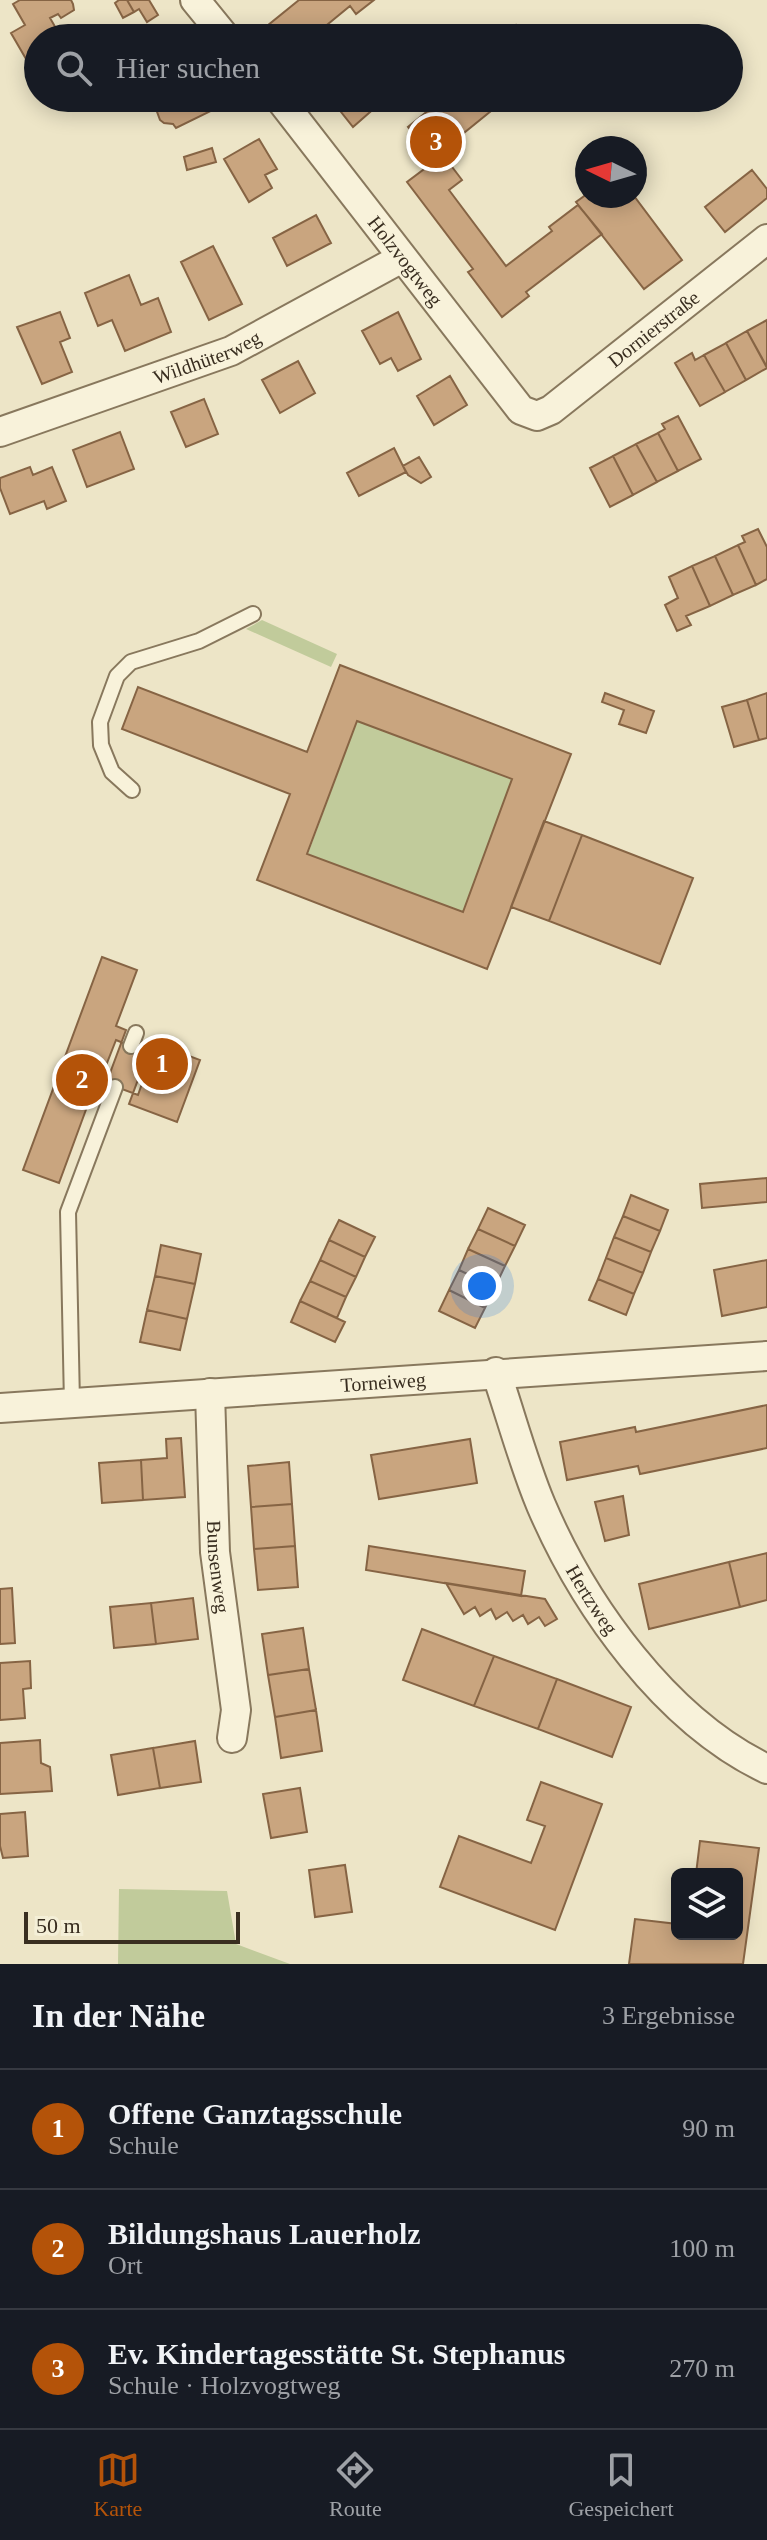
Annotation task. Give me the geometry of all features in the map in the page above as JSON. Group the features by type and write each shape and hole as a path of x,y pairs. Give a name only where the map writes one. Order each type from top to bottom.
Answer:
{"street":[{"path":"195,0 215,24"},
{"name":"Holzvogtweg","path":"290,112 521,410 537,416"},
{"name":"Dornierstraße","path":"537,416 551,410 767,239"},
{"name":"Wildhüterweg","path":"0,432 231,351 402,258"},
{"name":"Torneiweg","path":"0,1408 767,1356"},
{"name":"Hertzweg","path":"496,1372 541,1504 581,1582 617,1636 659,1689 703,1727 744,1757 767,1769"},
{"name":"Bunsenweg","path":"210,1393 215,1552 236,1710 232,1738"}],"lane":[{"path":"132,790 112,772 101,745 100,722 117,676 131,662 199,641 253,614"},
{"path":"72,1403 68,1212 115,1087"}],"green space":[{"path":"262,620 337,654 331,667 246,629"},
{"path":"357,721 512,779 463,912 308,854"},
{"path":"119,1889 227,1891 236,1944 290,1964 118,1964"}],"building":[{"path":"20,0 71,0 74,10 61,18 58,14 50,18 53,24 24,24 13,4"},
{"path":"127,0 134,12 123,18 115,3"},
{"path":"127,0 149,0 158,15 147,22 139,9 134,12"},
{"path":"299,0 374,0 356,14 350,6 328,24 269,24"},
{"path":"24,26 24,55 11,33"},
{"path":"157,112 209,112 176,128 160,120"},
{"path":"341,112 370,112 353,127"},
{"path":"426,112 490,112 433,158 408,127"},
{"path":"259,139 277,169 265,175 272,188 249,202 224,159"},
{"path":"212,148 216,162 187,170 184,157"},
{"path":"443,155 462,180 449,190 506,266 552,231 549,227 575,207 580,208 602,234 526,292 529,296 502,317 468,272 473,269 407,182"},
{"path":"752,170 767,189 767,198 725,232 705,207"},
{"path":"581,208 643,208 682,260 644,289"},
{"path":"316,215 331,243 287,266 273,238"},
{"path":"213,246 242,304 209,320 181,262"},
{"path":"129,275 141,305 158,298 171,332 125,351 112,320 98,326 85,293"},
{"path":"60,312 70,338 60,342 72,372 42,384 17,327"},
{"path":"398,312 421,359 398,371 391,358 380,364 362,331"},
{"path":"767,320 767,367 747,331"},
{"path":"747,331 767,368 746,380 726,343"},
{"path":"726,343 746,380 725,392 704,355"},
{"path":"692,353 695,360 704,355 725,392 700,406 675,363"},
{"path":"298,361 315,393 280,413 262,380"},
{"path":"450,376 467,405 434,425 417,396"},
{"path":"204,399 218,434 186,447 171,412"},
{"path":"678,416 701,459 678,471 658,433 665,429 662,424"},
{"path":"120,432 134,469 87,487 73,450"},
{"path":"658,433 678,471 657,482 636,444"},
{"path":"636,444 657,482 633,495 613,456"},
{"path":"394,448 406,472 359,496 347,473"},
{"path":"613,456 633,495 610,507 590,468"},
{"path":"419,457 431,477 421,483 408,475 403,466"},
{"path":"30,467 33,475 52,467 66,501 47,509 44,501 10,514 0,488 0,478"},
{"path":"758,529 767,547 767,579 756,585 738,545 745,542 742,536"},
{"path":"738,545 756,585 733,595 715,556"},
{"path":"715,556 733,595 710,606 692,566"},
{"path":"692,566 710,606 686,616 691,625 677,631 665,605 678,598 669,577"},
{"path":"340,665 571,754 487,969 257,880 290,794 122,729 138,687 307,752","holes":["357,721 512,779 463,912 307,854"]},
{"path":"605,693 654,711 646,733 619,724 624,710 602,702"},
{"path":"767,693 767,738 759,740 747,700"},
{"path":"747,700 759,740 734,747 722,707"},
{"path":"544,821 582,835 549,921 511,907"},
{"path":"582,835 693,878 660,964 549,921"},
{"path":"102,957 137,970 116,1026 126,1030 100,1100 91,1096 59,1183 23,1170"},
{"path":"116,1040 152,1055 138,1095 100,1081"},
{"path":"152,1042 200,1060 177,1122 129,1104"},
{"path":"767,1178 767,1202 702,1208 700,1184"},
{"path":"631,1195 668,1210 660,1231 623,1216"},
{"path":"488,1208 525,1225 515,1246 478,1229"},
{"path":"623,1216 660,1231 651,1252 614,1237"},
{"path":"339,1220 375,1237 365,1257 329,1240"},
{"path":"478,1229 515,1246 505,1266 468,1249"},
{"path":"614,1237 651,1252 643,1273 606,1258"},
{"path":"329,1240 365,1257 356,1277 320,1260"},
{"path":"161,1245 201,1254 195,1284 155,1276"},
{"path":"468,1249 505,1266 495,1287 459,1270"},
{"path":"606,1258 643,1273 634,1294 598,1279"},
{"path":"320,1260 356,1277 346,1297 310,1281"},
{"path":"767,1260 767,1307 722,1316 714,1270"},
{"path":"459,1270 495,1287 485,1308 449,1290"},
{"path":"155,1276 195,1284 187,1319 147,1310"},
{"path":"598,1279 634,1294 626,1315 589,1300"},
{"path":"310,1281 346,1297 337,1318 300,1301"},
{"path":"449,1290 485,1308 475,1328 439,1311"},
{"path":"300,1301 345,1322 335,1342 291,1322"},
{"path":"147,1310 187,1319 180,1350 140,1342"},
{"path":"767,1405 767,1448 640,1474 638,1466 567,1480 560,1442 635,1427 636,1432"},
{"path":"181,1438 185,1497 143,1500 141,1460 167,1458 166,1439"},
{"path":"470,1439 477,1483 379,1499 371,1455"},
{"path":"141,1460 143,1500 102,1503 99,1463"},
{"path":"289,1462 292,1504 251,1507 248,1466"},
{"path":"623,1496 629,1535 605,1541 595,1502"},
{"path":"292,1504 295,1546 254,1549 251,1507"},
{"path":"295,1546 298,1587 258,1590 254,1549"},
{"path":"369,1546 525,1571 521,1596 366,1570"},
{"path":"767,1553 767,1600 740,1607 729,1562"},
{"path":"729,1562 740,1607 649,1629 639,1584"},
{"path":"446,1583 545,1599 557,1619 545,1626 539,1617 528,1624 523,1615 513,1621 507,1612 496,1619 491,1609 480,1616 475,1607 464,1614"},
{"path":"12,1588 15,1643 0,1644 0,1589"},
{"path":"193,1598 198,1639 156,1644 151,1603"},
{"path":"151,1603 156,1644 114,1648 110,1607"},
{"path":"303,1628 309,1669 268,1675 262,1634"},
{"path":"422,1629 494,1656 474,1706 403,1680"},
{"path":"494,1656 557,1679 538,1729 474,1706"},
{"path":"30,1661 31,1688 23,1689 25,1718 0,1720 0,1663"},
{"path":"309,1669 316,1710 275,1717 268,1675"},
{"path":"557,1679 631,1707 612,1757 538,1729"},
{"path":"316,1710 322,1751 281,1758 275,1717"},
{"path":"40,1740 41,1763 50,1767 52,1791 0,1794 0,1743"},
{"path":"195,1741 201,1782 160,1788 153,1748"},
{"path":"153,1748 160,1788 118,1795 111,1755"},
{"path":"541,1782 602,1804 555,1930 440,1887 459,1836 531,1863 545,1826 527,1820"},
{"path":"300,1788 307,1832 271,1838 263,1794"},
{"path":"25,1812 28,1856 3,1858 0,1814"},
{"path":"700,1841 759,1848 743,1964 629,1964 635,1919 671,1923 671,1940 743,1940 743,1868 697,1868"},
{"path":"345,1865 352,1912 315,1917 309,1870"}],"place":[{"name":"Ev. Kindertagesstätte St. Stephanus","path":"436,142"},
{"name":"Offene Ganztagsschule","path":"162,1064"},
{"name":"Bildungshaus Lauerholz","path":"82,1080"}]}
